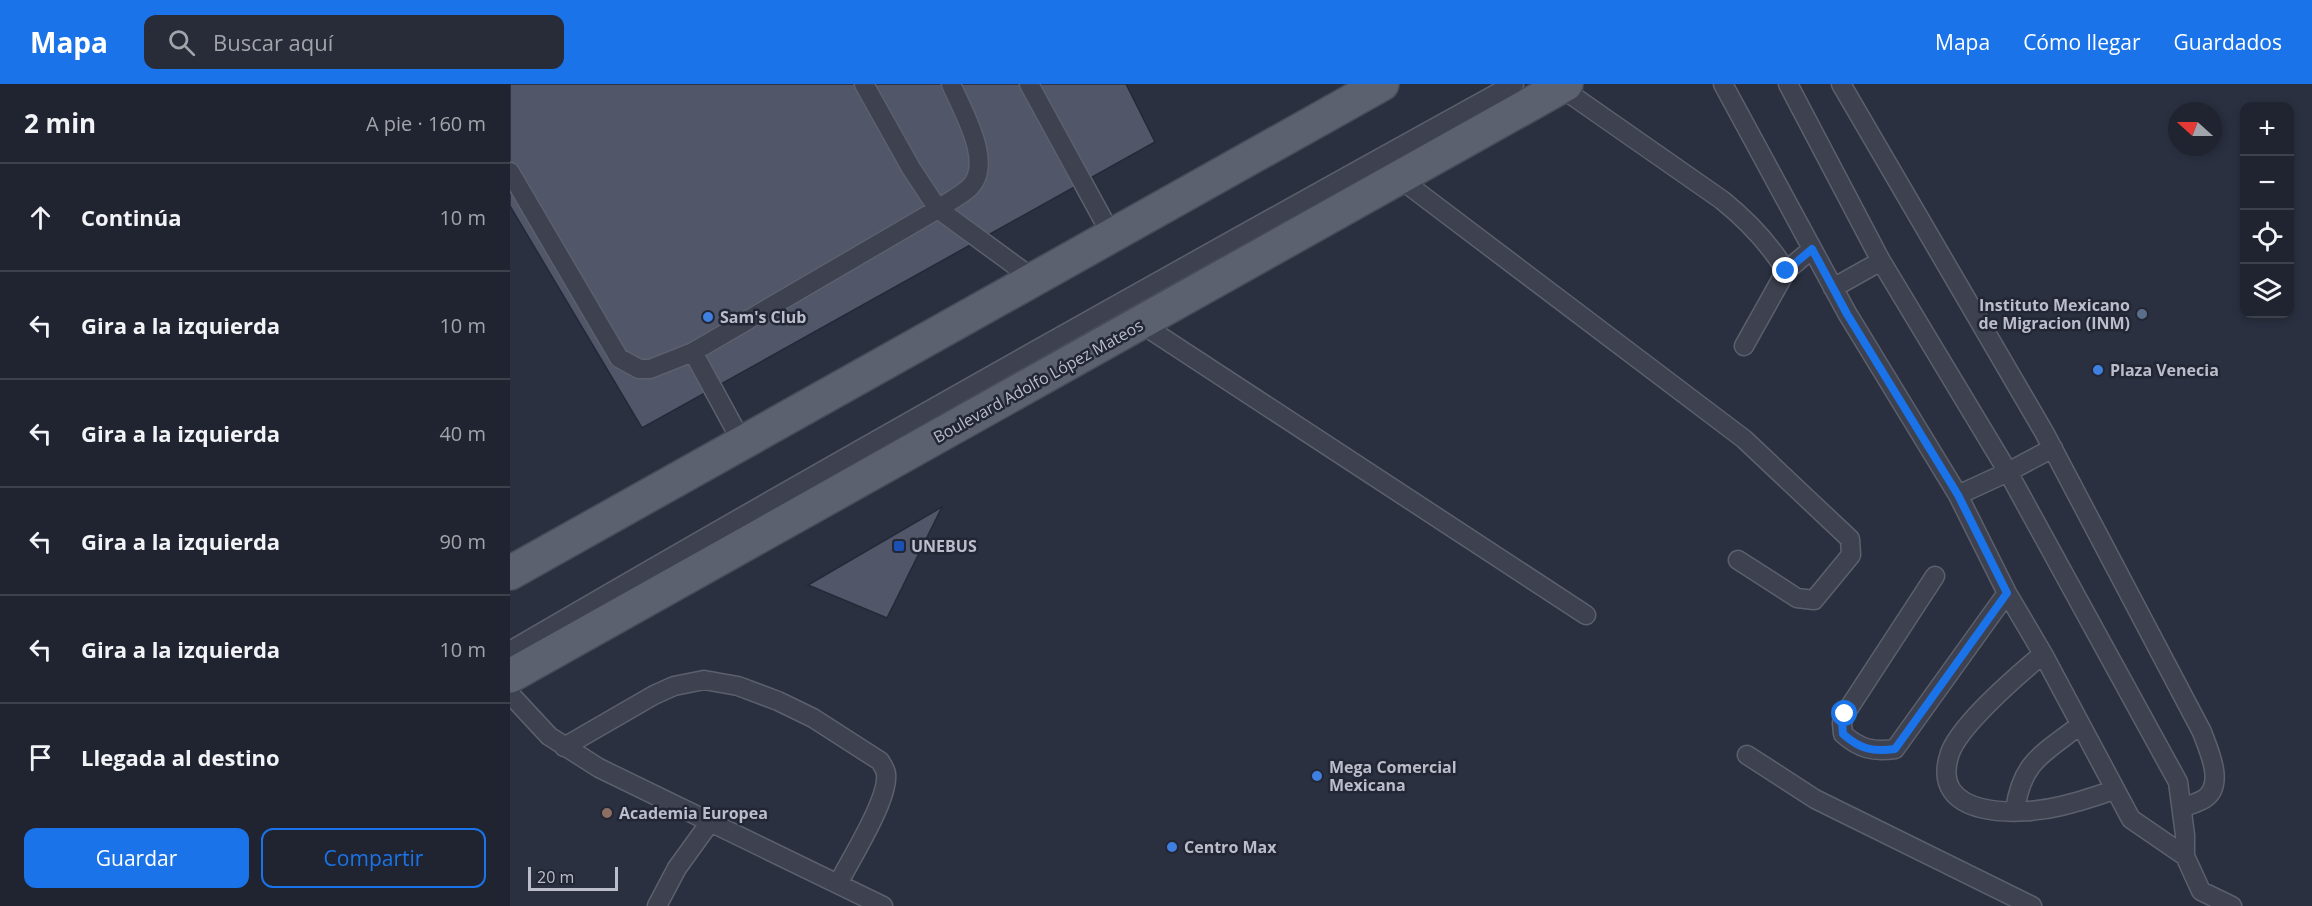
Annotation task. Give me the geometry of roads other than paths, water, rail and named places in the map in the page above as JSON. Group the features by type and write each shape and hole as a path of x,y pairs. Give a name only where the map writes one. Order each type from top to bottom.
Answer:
{"main road":[{"path":"510,573 1382,84"},
{"name":"Boulevard Adolfo López Mateos","path":"510,676 1563,86"}],"lane":[{"path":"864,84 911,168 938,208 1035,280"},
{"path":"510,172 619,358 639,369 650,369 693,352 970,187 977,174 979,158 976,143 951,84"},
{"path":"1029,84 1112,236"},
{"path":"510,651 672,556 1514,84"},
{"path":"1723,84 1833,288 1958,495 2007,593 2043,654 2131,819 2185,856"},
{"path":"1788,84 1881,261 2008,472 2178,782 2185,856 2201,891 2232,906"},
{"path":"1842,84 2053,448 2202,732 2214,766 2211,790 2206,798 2182,808"},
{"path":"1563,86 1744,218 1769,245 1786,271"},
{"path":"1399,178 1744,439 1850,539 1851,555 1814,600 1797,598 1738,560"},
{"path":"1744,346 1786,271 1812,249"},
{"path":"1833,288 1881,261"},
{"path":"1140,323 1586,615"},
{"path":"693,352 743,444"},
{"path":"1958,495 2053,448"},
{"path":"1935,576 1845,714 1842,723 1843,734 1855,744 1877,751 1895,749 2007,593"},
{"path":"2043,654 2007,685 1960,736 1950,753 1947,775 1950,790 1964,803 1978,808 2015,810 2060,807 2114,790"},
{"path":"564,747 654,695 675,686 705,680 738,686 778,701 813,718 880,761 886,773 885,789 878,807 838,884"},
{"path":"510,694 549,736 599,768 883,906"},
{"path":"2015,810 2020,784 2026,771 2038,758 2080,725"},
{"path":"1747,755 1824,804 2032,906"},
{"path":"657,906 677,868 711,821"}],"place":[{"name":"Instituto Mexicano de Migracion (INM)","path":"2142,314"},
{"name":"Sam's Club","path":"708,317"},
{"name":"Plaza Venecia","path":"2098,370"},
{"name":"UNEBUS","path":"899,546"},
{"name":"Mega Comercial Mexicana","path":"1317,776"},
{"name":"Academia Europea","path":"607,813"},
{"name":"Centro Max","path":"1172,847"}]}
